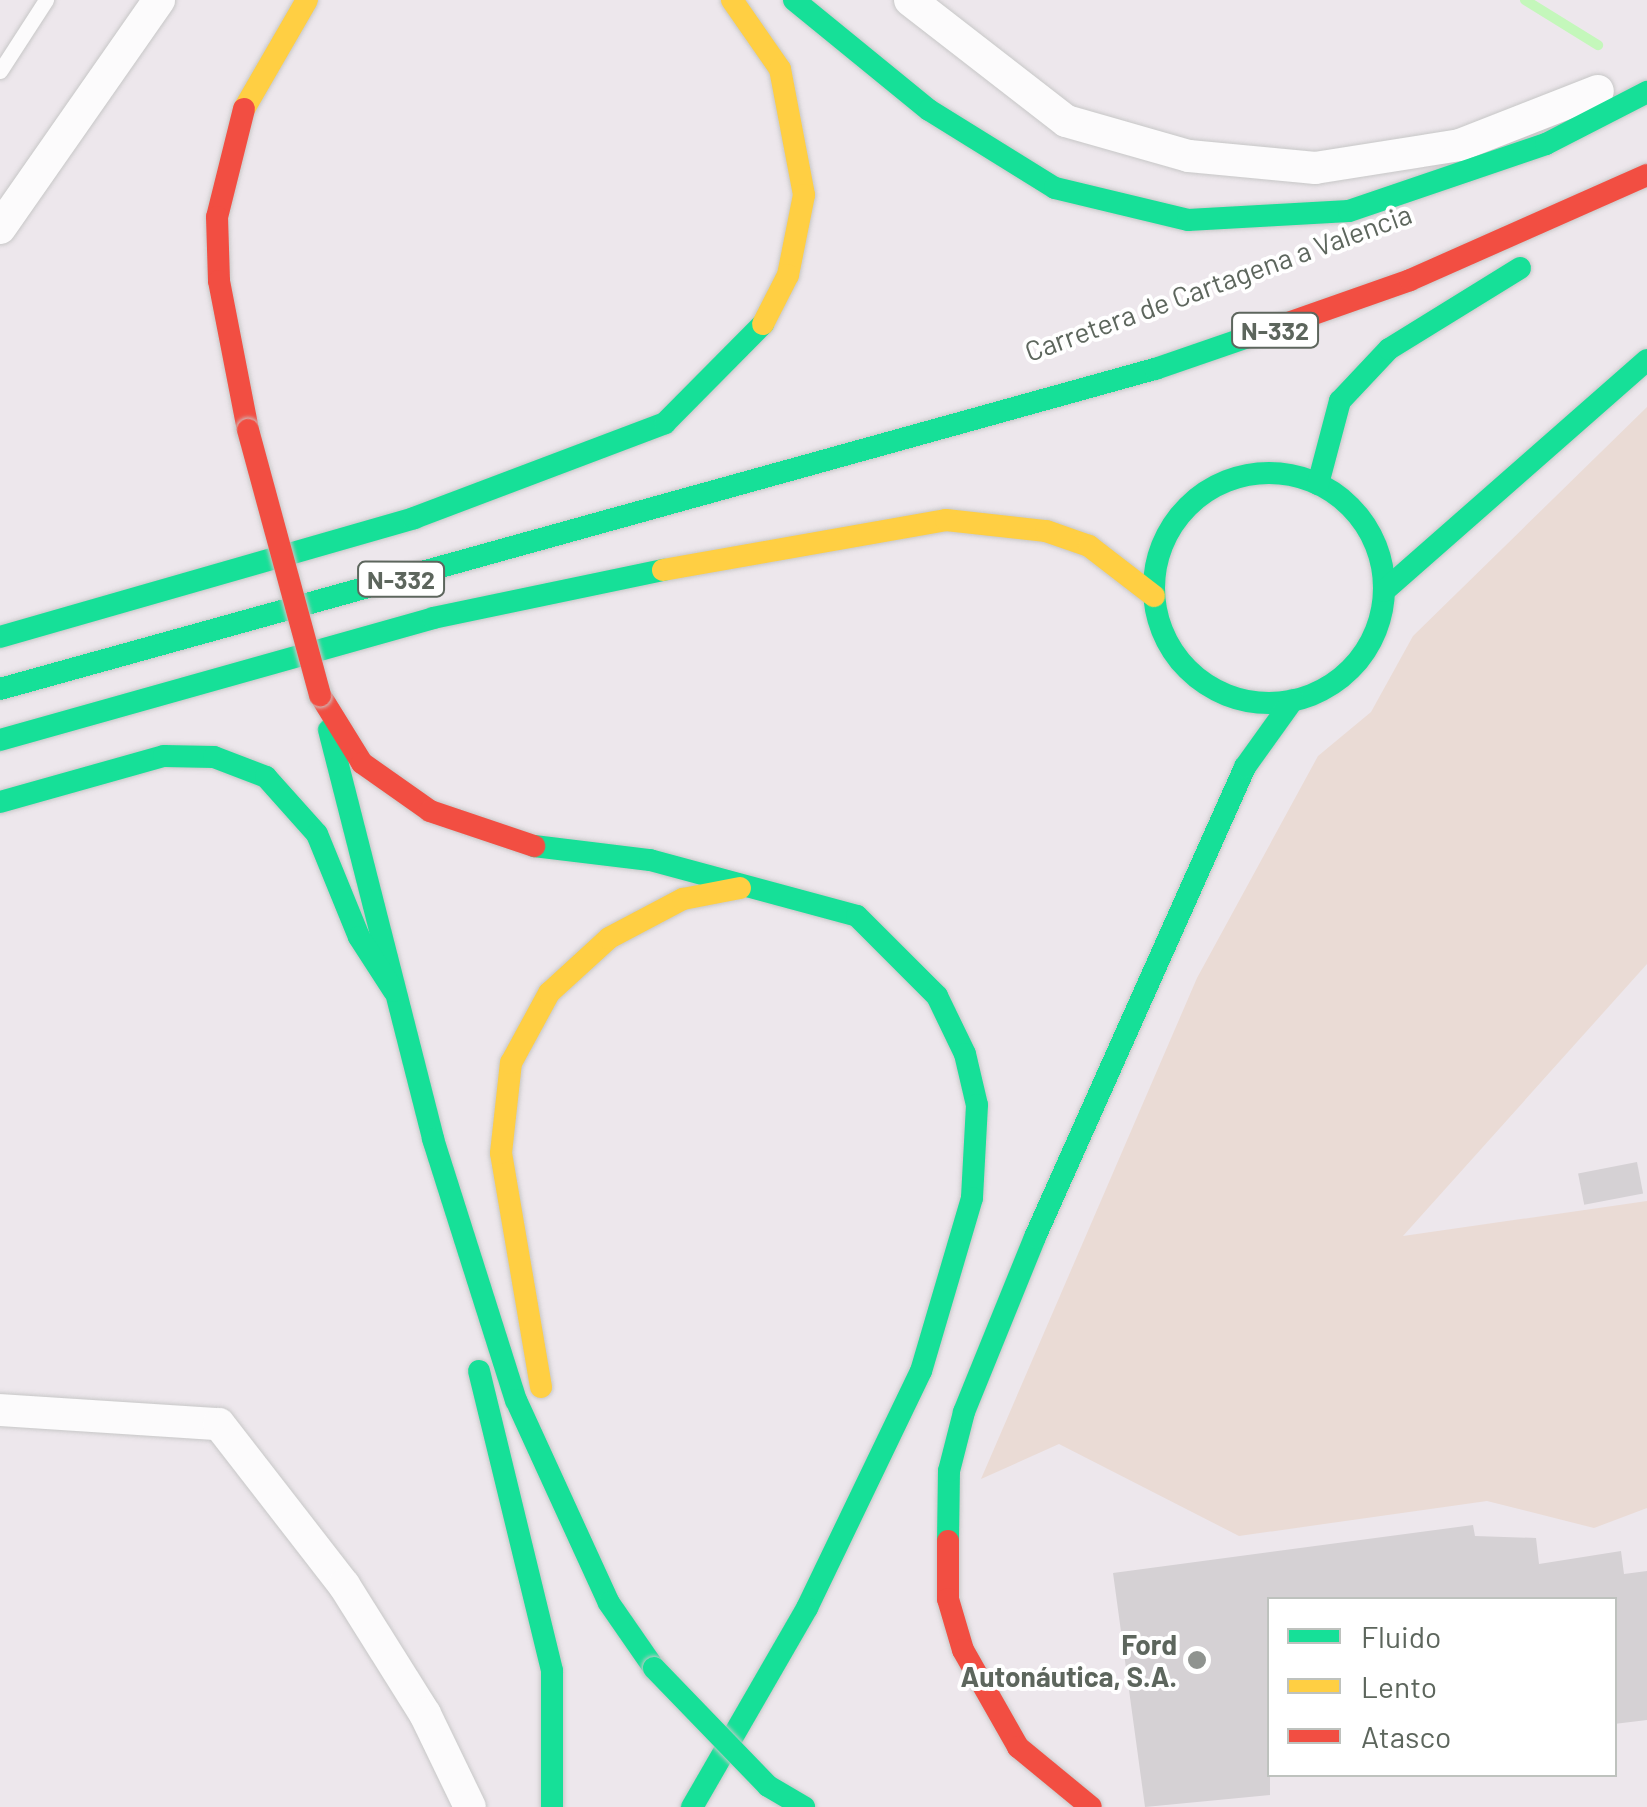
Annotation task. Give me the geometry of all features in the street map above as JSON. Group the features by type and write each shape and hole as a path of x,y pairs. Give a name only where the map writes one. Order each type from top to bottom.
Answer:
{"main road":[{"path":"307,0 262,67 230,140 217,217 219,281 248,430 434,1138 516,1400 581,1549 654,1668 768,1786 804,1807"},
{"path":"0,636 414,518 665,423 754,340 788,275 804,196 780,69 732,0"},
{"path":"794,0 930,110 1055,188 1188,220 1349,211 1546,144 1647,92"},
{"name":"Carretera de Cartagena a Valencia","path":"0,689 801,464 1012,413 1278,329 1647,176"},
{"path":"1591,228 1647,198"},
{"path":"1318,484 1340,401 1388,349 1544,254"},
{"name":"Carretera de Cartagena a Valencia","path":"801,464 1190,329"},
{"path":"1384,591 1647,360"},
{"path":"1261,474 1318,484 1368,528 1384,591 1377,628 1358,661 1329,686 1293,700 1244,700 1200,680 1169,644 1154,596 1168,534 1204,493 1261,474"},
{"path":"0,740 433,618 867,528 946,520 1046,530 1090,546 1154,596"},
{"path":"320,695 362,764 430,811 524,845 650,860 758,885 857,916 937,996 965,1054 977,1105 972,1198 942,1316 880,1464 692,1807"},
{"path":"1091,1807 1018,1746 963,1650 948,1599 949,1471 964,1412 1035,1237 1245,767 1293,700"},
{"path":"0,802 164,756 214,756 266,777 317,834 359,938 394,991"},
{"path":"581,1549 520,1303 501,1153 511,1063 549,993 608,938 683,899 758,885"},
{"path":"434,1138 461,1296 552,1671 552,1807"},
{"path":"935,1423 1035,1237"},
{"path":"709,1782 767,1718 831,1619"}],"street":[{"path":"0,228 159,0"},
{"path":"910,0 1066,121 1189,156 1316,168 1460,145 1647,68"},
{"path":"0,255 58,146"},
{"path":"0,1410 219,1424 344,1585 425,1714 470,1807"}],"lane":[{"path":"0,71 46,0"}],"shaded area":[{"path":"1647,407 1647,964 1403,1236 1647,1201 1647,1508 1594,1528 1487,1501 1239,1536 1059,1444 981,1479 1197,978 1318,756 1371,712 1413,636"}],"building":[{"path":"1637,1162 1643,1193 1584,1205 1578,1173"},
{"name":"Ford Autonáutica, S.A.","path":"1473,1525 1475,1536 1536,1538 1539,1564 1621,1551 1624,1574 1647,1571 1647,1720 1617,1724 1617,1597 1267,1597 1270,1795 1145,1807 1113,1573"}],"waterway":[{"path":"1525,0 1598,45"}],"traffic: fast":[{"path":"794,0 929,110 1055,188 1188,220 1349,211 1546,144 1647,92"},
{"path":"1318,484 1340,401 1389,349 1520,268"},
{"path":"0,637 414,518 665,423 763,324"},
{"path":"0,689 1155,369 1271,329"},
{"path":"1384,591 1647,360"},
{"path":"1269,473 1313,482 1350,507 1375,544 1384,588 1375,632 1350,669 1313,694 1269,703 1225,694 1188,669 1163,632 1154,588 1163,544 1188,507 1225,482 1269,473"},
{"path":"0,740 433,618 663,570"},
{"path":"948,1541 949,1471 964,1412 1035,1237 1245,767 1293,700"},
{"path":"329,730 433,1139 516,1400 609,1603 654,1668"},
{"path":"0,802 164,756 214,757 266,777 317,834 359,937 394,991"},
{"path":"534,846 650,860 857,916 937,996 965,1054 977,1105 972,1198 921,1371 807,1608 692,1807"},
{"path":"479,1371 552,1671 552,1807"},
{"path":"654,1668 768,1786 804,1807"}],"traffic: slow":[{"path":"244,109 307,0"},
{"path":"732,0 780,69 804,195 788,275 763,324"},
{"path":"663,570 946,520 1046,531 1089,546 1154,596"},
{"path":"541,1387 501,1153 511,1063 549,993 609,938 683,899 740,888"}],"traffic: jam":[{"path":"244,109 217,217 219,281 248,430"},
{"path":"1271,329 1410,280 1647,175"},
{"path":"248,430 320,695"},
{"path":"320,695 362,763 430,811 534,846"},
{"path":"948,1541 948,1599 963,1650 1018,1747 1091,1807"}],"place":[{"name":"Ford Autonáutica, S.A.","path":"1197,1660"}]}
